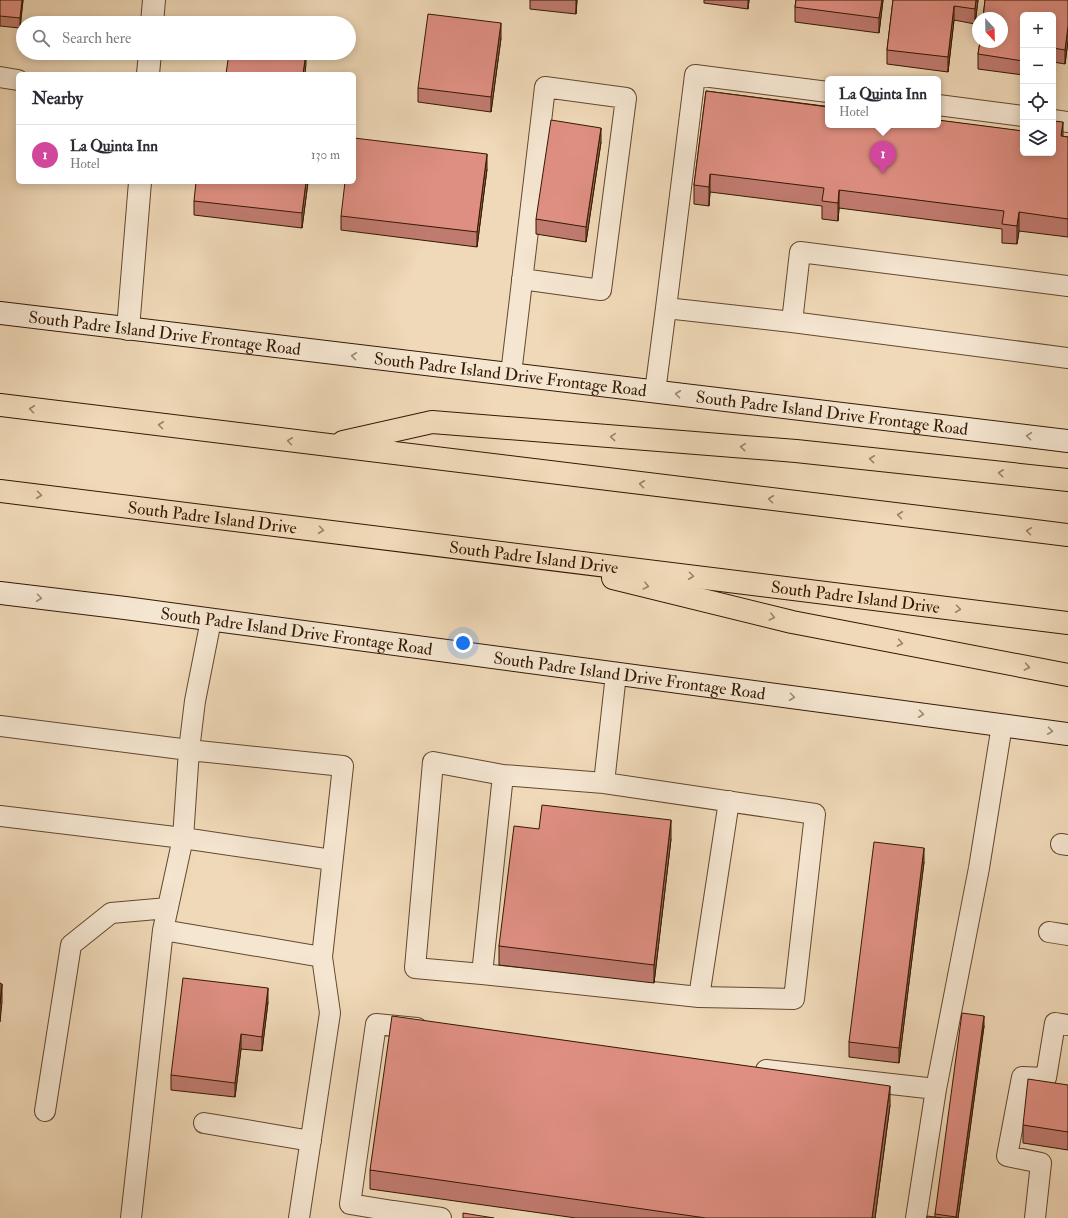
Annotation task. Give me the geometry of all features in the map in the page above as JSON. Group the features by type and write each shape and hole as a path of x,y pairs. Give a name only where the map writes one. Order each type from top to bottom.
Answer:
{"highway":[{"path":"0,405 1068,536"},
{"path":"328,446 432,422 796,451 1068,480"},
{"name":"South Padre Island Drive","path":"0,491 1068,623"},
{"path":"513,554 792,622 1068,675"}],"main road":[{"path":"153,16 154,0"},
{"path":"148,72 149,60"},
{"path":"128,329 140,184"},
{"name":"South Padre Island Drive Frontage Road","path":"0,313 1068,441"},
{"name":"South Padre Island Drive Frontage Road","path":"0,593 117,607 1068,734"}],"lane":[{"path":"656,392 695,75 825,92"},
{"path":"0,77 16,80"},
{"path":"511,374 522,279 545,87 626,98 601,290 522,279"},
{"path":"941,105 1020,116"},
{"path":"1056,120 1068,122"},
{"path":"792,322 800,252 1068,286"},
{"path":"666,308 792,322 1068,358"},
{"path":"131,1218 163,930 183,838 189,750 196,701 212,620"},
{"path":"604,783 616,674"},
{"path":"916,1218 936,1090 978,868 1002,725"},
{"path":"0,726 189,750 343,766 322,957 330,1012 298,1218"},
{"path":"433,762 504,775 604,783 815,814 794,999 699,997 415,968 433,762"},
{"path":"482,974 504,775"},
{"path":"699,997 729,801"},
{"path":"0,816 183,838 332,860"},
{"path":"45,1111 71,945 111,913 168,908"},
{"path":"163,930 322,957"},
{"path":"1035,1218 1041,1163 1007,1156 1022,1077 1046,1078 1055,1023 1068,1025"},
{"path":"431,1030 376,1024 350,1204 393,1215 441,1218"},
{"path":"747,1067 936,1090"},
{"path":"204,1123 310,1141"}],"building":[{"path":"0,0 22,0 20,16 16,16 16,18 0,16"},
{"path":"796,0 882,0 879,18 795,7"},
{"path":"893,0 976,0 975,9 954,6 948,57 887,50"},
{"path":"985,0 1068,0 1068,26 1065,50 1056,48 1056,12 1020,12 1020,61 978,54 979,48 1008,48 1008,12 984,12"},
{"path":"428,14 501,23 491,97 418,88"},
{"path":"228,60 305,60 303,72 226,72"},
{"path":"706,91 825,107 825,128 941,128 941,120 1020,131 1020,156 1056,156 1056,121 1063,122 1061,136 1068,137 1068,219 1019,212 1017,226 1002,224 1004,211 839,190 838,203 822,201 824,188 710,174 709,187 694,185"},
{"path":"551,120 601,128 586,227 536,219"},
{"path":"356,138 487,154 477,232 341,216 345,184 356,184"},
{"path":"196,184 306,184 302,213 194,201"},
{"path":"542,805 671,820 654,965 499,946 514,826 539,829"},
{"path":"874,842 924,848 899,1048 849,1042"},
{"path":"183,978 268,988 262,1037 241,1034 235,1083 171,1075"},
{"path":"0,983 2,984 0,1004"},
{"path":"962,1013 984,1016 956,1217 935,1214"},
{"path":"392,1016 890,1086 872,1218 706,1218 370,1170"},
{"path":"1028,1079 1068,1085 1068,1132 1023,1125"},
{"path":"463,1213 494,1218 463,1218"},
{"path":"927,1216 942,1218 927,1218"}],"place":[{"name":"La Quinta Inn","path":"883,174"}]}
